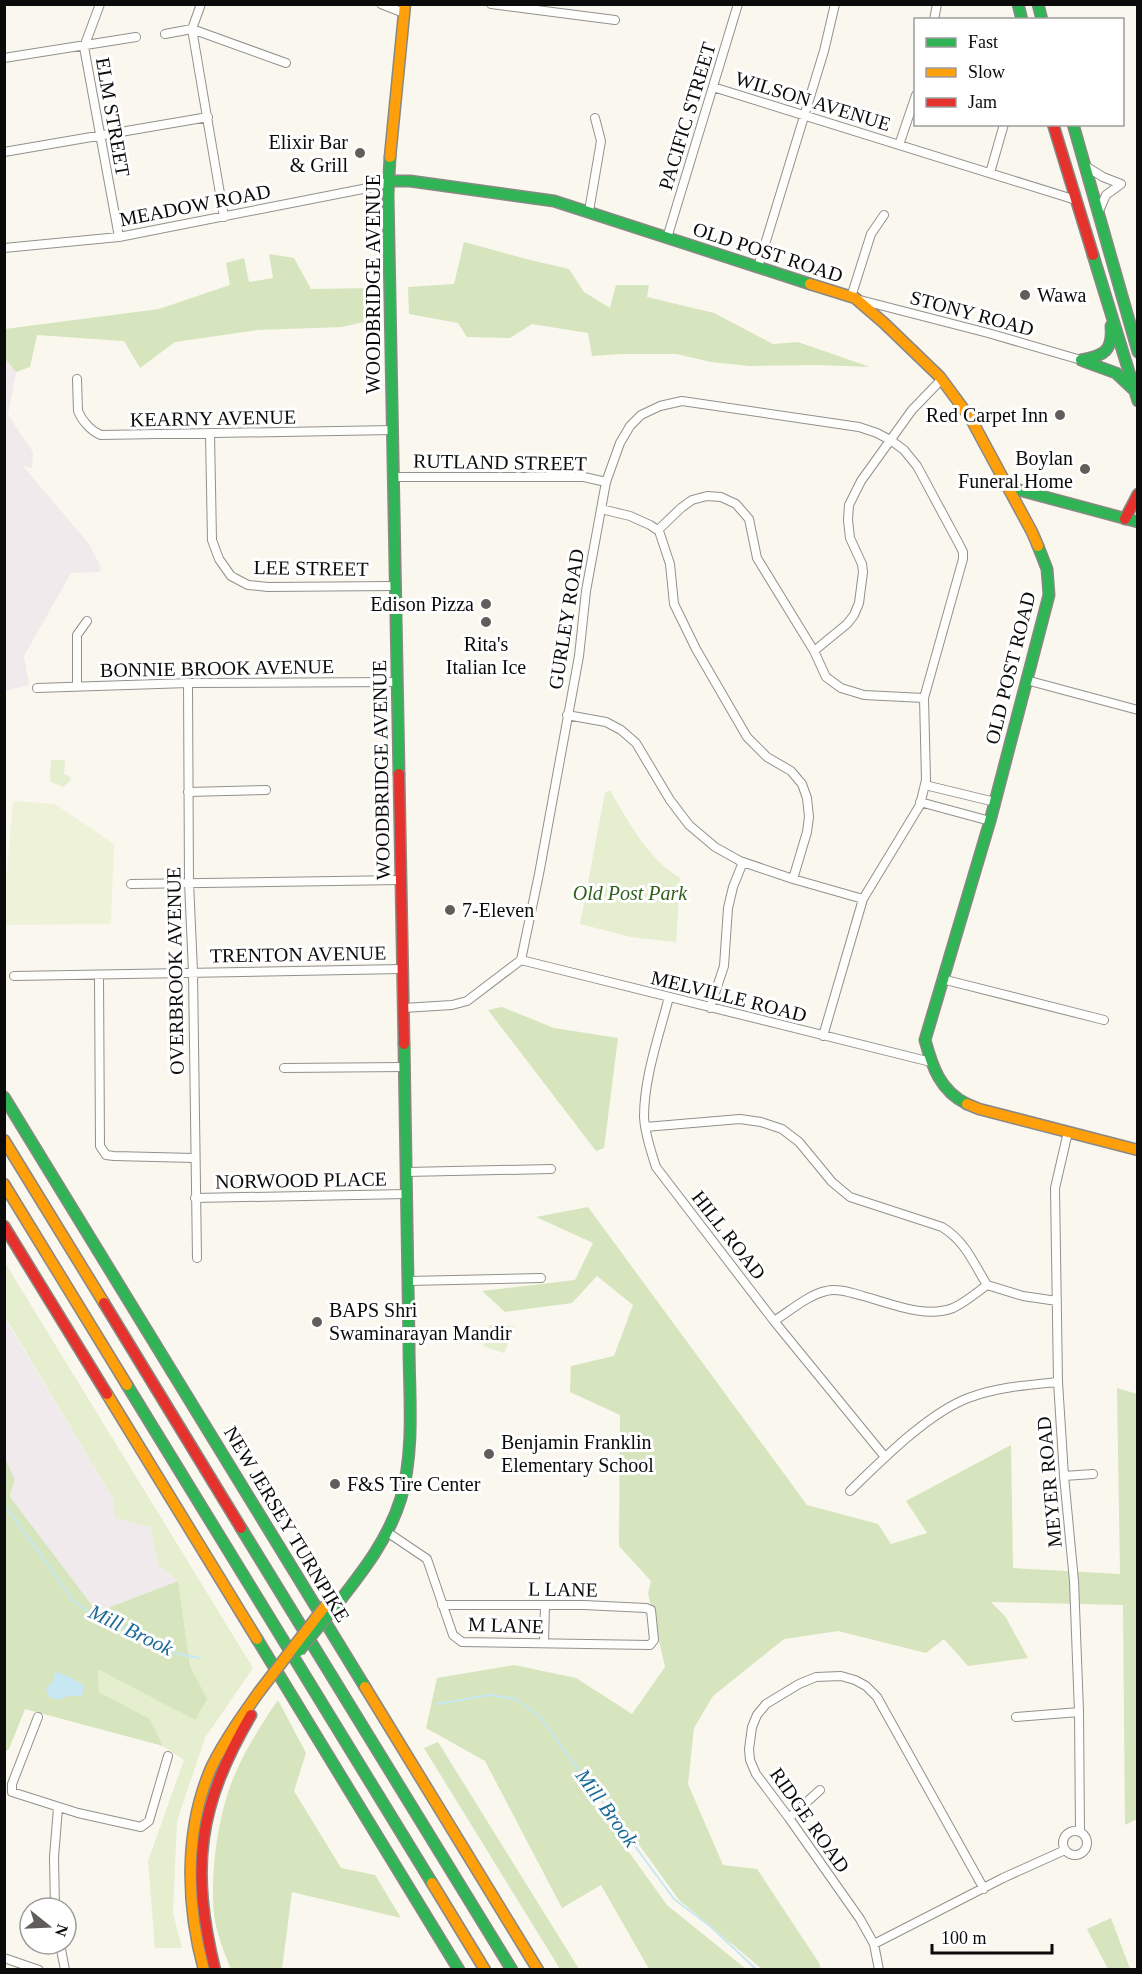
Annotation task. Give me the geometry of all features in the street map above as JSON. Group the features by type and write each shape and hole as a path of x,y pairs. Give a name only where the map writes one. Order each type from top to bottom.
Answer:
{"main road":[{"name":"WOODBRIDGE AVENUE","path":"204,1970 196,1934 191,1852 196,1817 208,1778 229,1736 387,1532 400,1501 406,1476 409,1419 408,1281 389,182 404,9"},
{"path":"1054,126 1136,396"},
{"path":"1074,126 1137,352"},
{"name":"OLD POST ROAD","path":"389,182 410,181 554,201 853,298 884,322 942,379 971,419 1032,532 1047,569 1049,595 990,821 925,1040 939,1080 959,1100 979,1109 1137,1150"},
{"path":"1081,360 1100,357 1107,351 1112,341 1105,295"},
{"path":"1081,360 1116,373 1136,396"},
{"path":"1008,487 1137,522"},
{"path":"1125,519 1137,494"},
{"name":"NEW JERSEY TURNPIKE","path":"4,1097 538,1970"},
{"name":"NEW JERSEY TURNPIKE","path":"4,1140 512,1970"},
{"path":"4,1184 485,1970"},
{"path":"4,1226 459,1970"},
{"name":"WOODBRIDGE AVENUE","path":"214,1970 205,1935 201,1887 201,1845 212,1793 229,1753 262,1693"}],"street":[{"name":"ELM STREET","path":"100,4 84,47 119,237"},
{"path":"201,4 192,29 224,217"},
{"path":"381,4 404,9"},
{"path":"491,4 615,20"},
{"name":"PACIFIC STREET","path":"667,238 738,4"},
{"path":"758,267 824,51 835,4"},
{"path":"165,33 192,29 286,63"},
{"path":"4,58 136,37"},
{"name":"WILSON AVENUE","path":"712,87 1076,200"},
{"path":"899,145 914,97"},
{"path":"4,152 208,117"},
{"path":"589,211 601,141 596,118"},
{"path":"990,172 1004,126"},
{"path":"1084,164 1090,170 1121,184 1103,199 1099,217"},
{"name":"MEADOW ROAD","path":"4,248 119,237 389,182"},
{"path":"853,298 871,234 884,215"},
{"name":"STONY ROAD","path":"853,298 1081,360"},
{"name":"KEARNY AVENUE","path":"77,379 80,416 86,424 101,435 393,430"},
{"path":"814,651 842,630 857,610 862,592 862,564 850,538 849,506 861,481 912,410 942,379"},
{"name":"GURLEY ROAD","path":"520,960 579,657 586,591 606,482 620,443 630,426 641,415 660,406 682,401 859,427 891,440"},
{"name":"LEE STREET","path":"210,434 212,540 219,559 231,576 248,585 268,587 395,586"},
{"path":"823,1036 863,899 920,802 925,784 924,698 960,574 963,552 917,466 904,450 891,440"},
{"name":"RUTLAND STREET","path":"393,477 584,477 606,482"},
{"path":"658,531 692,500 707,496 721,497 735,504 749,519 756,558 814,651 826,677 841,688 864,695 924,698"},
{"path":"601,509 630,516 658,531 670,564 674,604 696,649 747,736 767,757 791,771 802,784 807,798 809,817 807,832 793,879"},
{"path":"77,686 77,634 87,621"},
{"path":"1026,680 1137,710"},
{"name":"BONNIE BROOK AVENUE","path":"37,688 188,683 397,682"},
{"name":"OVERBROOK AVENUE","path":"188,683 189,882 193,972 197,1258"},
{"path":"567,715 606,722 621,729 636,743 670,800 689,825 715,847 743,862 863,899"},
{"path":"925,784 995,802"},
{"path":"188,792 266,790"},
{"path":"920,802 990,821"},
{"path":"710,1008 724,966 728,908 732,887 743,862"},
{"path":"131,884 401,880"},
{"path":"403,1008 452,1005 467,1001 520,960"},
{"name":"MELVILLE ROAD","path":"520,960 931,1062"},
{"name":"TRENTON AVENUE","path":"14,976 402,969"},
{"path":"99,976 100,1146 106,1155 194,1158"},
{"path":"942,978 1104,1020"},
{"name":"HILL ROAD","path":"669,997 647,1084 644,1118 647,1140 656,1167 774,1321 885,1457"},
{"path":"284,1068 404,1066"},
{"path":"645,1127 740,1119 761,1122 782,1129 799,1142 832,1182 850,1197 942,1227 955,1235 987,1285 1023,1296 1057,1301"},
{"name":"MEYER ROAD","path":"874,1944 1065,1851 1076,1856 1086,1849 1088,1841 1080,1832 1079,1712 1074,1581 1058,1382 1055,1188 1068,1132"},
{"path":"406,1172 551,1169"},
{"name":"NORWOOD PLACE","path":"195,1198 406,1194"},
{"path":"408,1281 541,1278"},
{"path":"774,1321 815,1294 828,1290 849,1292 917,1310 937,1312 965,1302 987,1285"},
{"path":"850,1491 885,1457 937,1414 968,1397 1001,1388 1058,1382"},
{"path":"1064,1476 1093,1474"},
{"name":"M LANE","path":"387,1532 426,1559 453,1635 462,1642 650,1645 653,1643"},
{"name":"L LANE","path":"442,1605 646,1608 651,1610 653,1643"},
{"path":"544,1644 545,1605"},
{"name":"RIDGE ROAD","path":"879,1970 874,1944 860,1919 756,1774 750,1760 749,1749 753,1728 757,1715 766,1704 799,1684 816,1677 841,1676 866,1686 877,1697 984,1889"},
{"path":"1016,1717 1079,1712"},
{"path":"38,1717 12,1784 12,1792 58,1808 141,1827 149,1821 168,1756"},
{"path":"789,1818 820,1791"},
{"path":"55,1896 54,1857 58,1808"},
{"path":"1065,1851 1063,1843 1065,1835 1072,1831 1080,1832"},
{"path":"4,1958 39,1970"}],"shaded area":[{"path":"4,359 16,372 8,415 33,452 32,468 23,466 89,544 101,567 100,572 71,573 24,656 29,685 5,691"},
{"path":"4,1317 114,1500 150,1527 158,1564 178,1581 97,1612 11,1498 15,1480 4,1458"}],"green space":[{"path":"464,242 569,269 584,292 610,308 616,285 649,285 647,297 714,313 773,344 798,342 870,367 750,366 711,362 676,354 592,356 588,333 532,324 510,338 467,337 458,323 409,314 408,287 454,284"},
{"path":"269,254 294,258 311,289 372,288 372,320 342,327 257,330 175,342 140,368 124,341 37,335 30,367 16,372 5,359 5,329 159,309 230,285 226,263 244,258 249,282 273,278"},
{"path":"51,760 65,760 64,774 71,780 63,787 51,782"},
{"name":"Old Post Park","path":"610,790 648,850 668,870 680,878 676,942 631,937 580,924 605,793"},
{"path":"13,801 55,804 114,844 111,924 5,925 5,892"},
{"path":"502,1007 554,1028 618,1038 604,1148 596,1151 488,1010"},
{"path":"588,1207 807,1505 878,1524 891,1544 927,1533 906,1501 1011,1445 1013,1568 1120,1574 1117,1388 1137,1394 1137,1819 1125,1825 1123,1605 991,1602 1005,1616 1028,1658 968,1666 944,1639 926,1653 838,1631 784,1639 713,1696 694,1728 688,1784 723,1865 757,1869 821,1969 762,1969 679,1900 587,1773 587,1794 667,1905 746,1969 649,1969 601,1885 562,1908 485,1761 426,1728 437,1678 514,1665 576,1678 632,1714 665,1667 648,1593 651,1581 619,1546 620,1415 570,1392 571,1366 614,1356 633,1305 597,1276 572,1303 505,1312 482,1291 575,1280 593,1243 536,1217"},
{"path":"4,1261 253,1668 205,1738 177,1821 173,1913 182,1948 155,1948 148,1861 184,1760 163,1746 150,1719 99,1692 98,1668 195,1720 206,1699 190,1666 178,1581 158,1564 150,1527 115,1518 114,1500 5,1317"},
{"path":"489,1325 515,1326 504,1353 483,1346"},
{"path":"5,1458 15,1480 11,1498 97,1612 178,1581 190,1666 207,1699 195,1720 98,1669 99,1692 150,1719 163,1746 25,1709 9,1749 5,1752"},
{"path":"278,1700 306,1753 294,1791 341,1868 375,1875 401,1918 292,1892 282,1969 231,1969 218,1933 213,1905 218,1833 235,1773"},
{"path":"438,1742 579,1969 560,1969 424,1748"},
{"path":"1111,1918 1130,1969 1108,1969 1087,1929"}],"water":[{"path":"57,1672 84,1686 82,1696 69,1696 57,1700 48,1696 46,1688 54,1681 54,1675"}],"waterway":[{"name":"Mill Brook","path":"4,1504 73,1600 98,1620 124,1628 178,1654 200,1658"},
{"name":"Mill Brook","path":"437,1704 490,1695 516,1699 539,1716 674,1899 711,1927 757,1970"}],"traffic: fast":[{"path":"1018,4 1022,18"},
{"path":"1038,4 1042,18"},
{"path":"1074,126 1138,352"},
{"path":"390,157 388,194 399,774"},
{"path":"389,181 410,181 554,201 810,284"},
{"path":"1093,255 1138,401"},
{"path":"1081,360 1096,357 1105,351 1110,341 1111,326"},
{"path":"1083,361 1116,373 1133,389"},
{"path":"1008,487 1138,522"},
{"path":"967,1104 950,1092 938,1077 925,1040 990,821 1049,595 1047,569 1038,546"},
{"path":"338,1603 366,1566 390,1527 401,1498 408,1460 410,1402 404,1044"},
{"path":"4,1097 365,1687"},
{"path":"127,1385 432,1883"},
{"path":"241,1528 512,1970"},
{"path":"299,1651 338,1603"},
{"path":"257,1639 459,1970"}],"traffic: slow":[{"path":"390,157 405,4"},
{"path":"810,284 855,298 940,377 971,419 1038,546"},
{"path":"967,1104 1138,1150"},
{"path":"4,1140 104,1303"},
{"path":"4,1184 127,1385"},
{"path":"107,1394 257,1639"},
{"path":"259,1692 332,1597"},
{"path":"365,1687 538,1970"},
{"path":"204,1970 191,1894 192,1841 196,1815 212,1766 228,1737 259,1692"},
{"path":"432,1883 485,1970"}],"traffic: jam":[{"path":"1054,126 1093,255"},
{"path":"1125,519 1138,494"},
{"path":"399,774 404,1044"},
{"path":"4,1226 107,1394"},
{"path":"104,1303 241,1528"},
{"path":"215,1970 203,1900 201,1868 204,1838 219,1779 251,1715"}],"place":[{"name":"Elixir Bar & Grill","path":"360,153"},
{"name":"Wawa","path":"1025,295"},
{"name":"Red Carpet Inn","path":"1060,415"},
{"name":"Boylan Funeral Home","path":"1085,469"},
{"name":"Edison Pizza","path":"486,604"},
{"name":"Rita's Italian Ice","path":"486,622"},
{"name":"7-Eleven","path":"450,910"},
{"name":"BAPS Shri Swaminarayan Mandir","path":"317,1322"},
{"name":"Benjamin Franklin Elementary School","path":"489,1454"},
{"name":"F&S Tire Center","path":"335,1484"}]}
